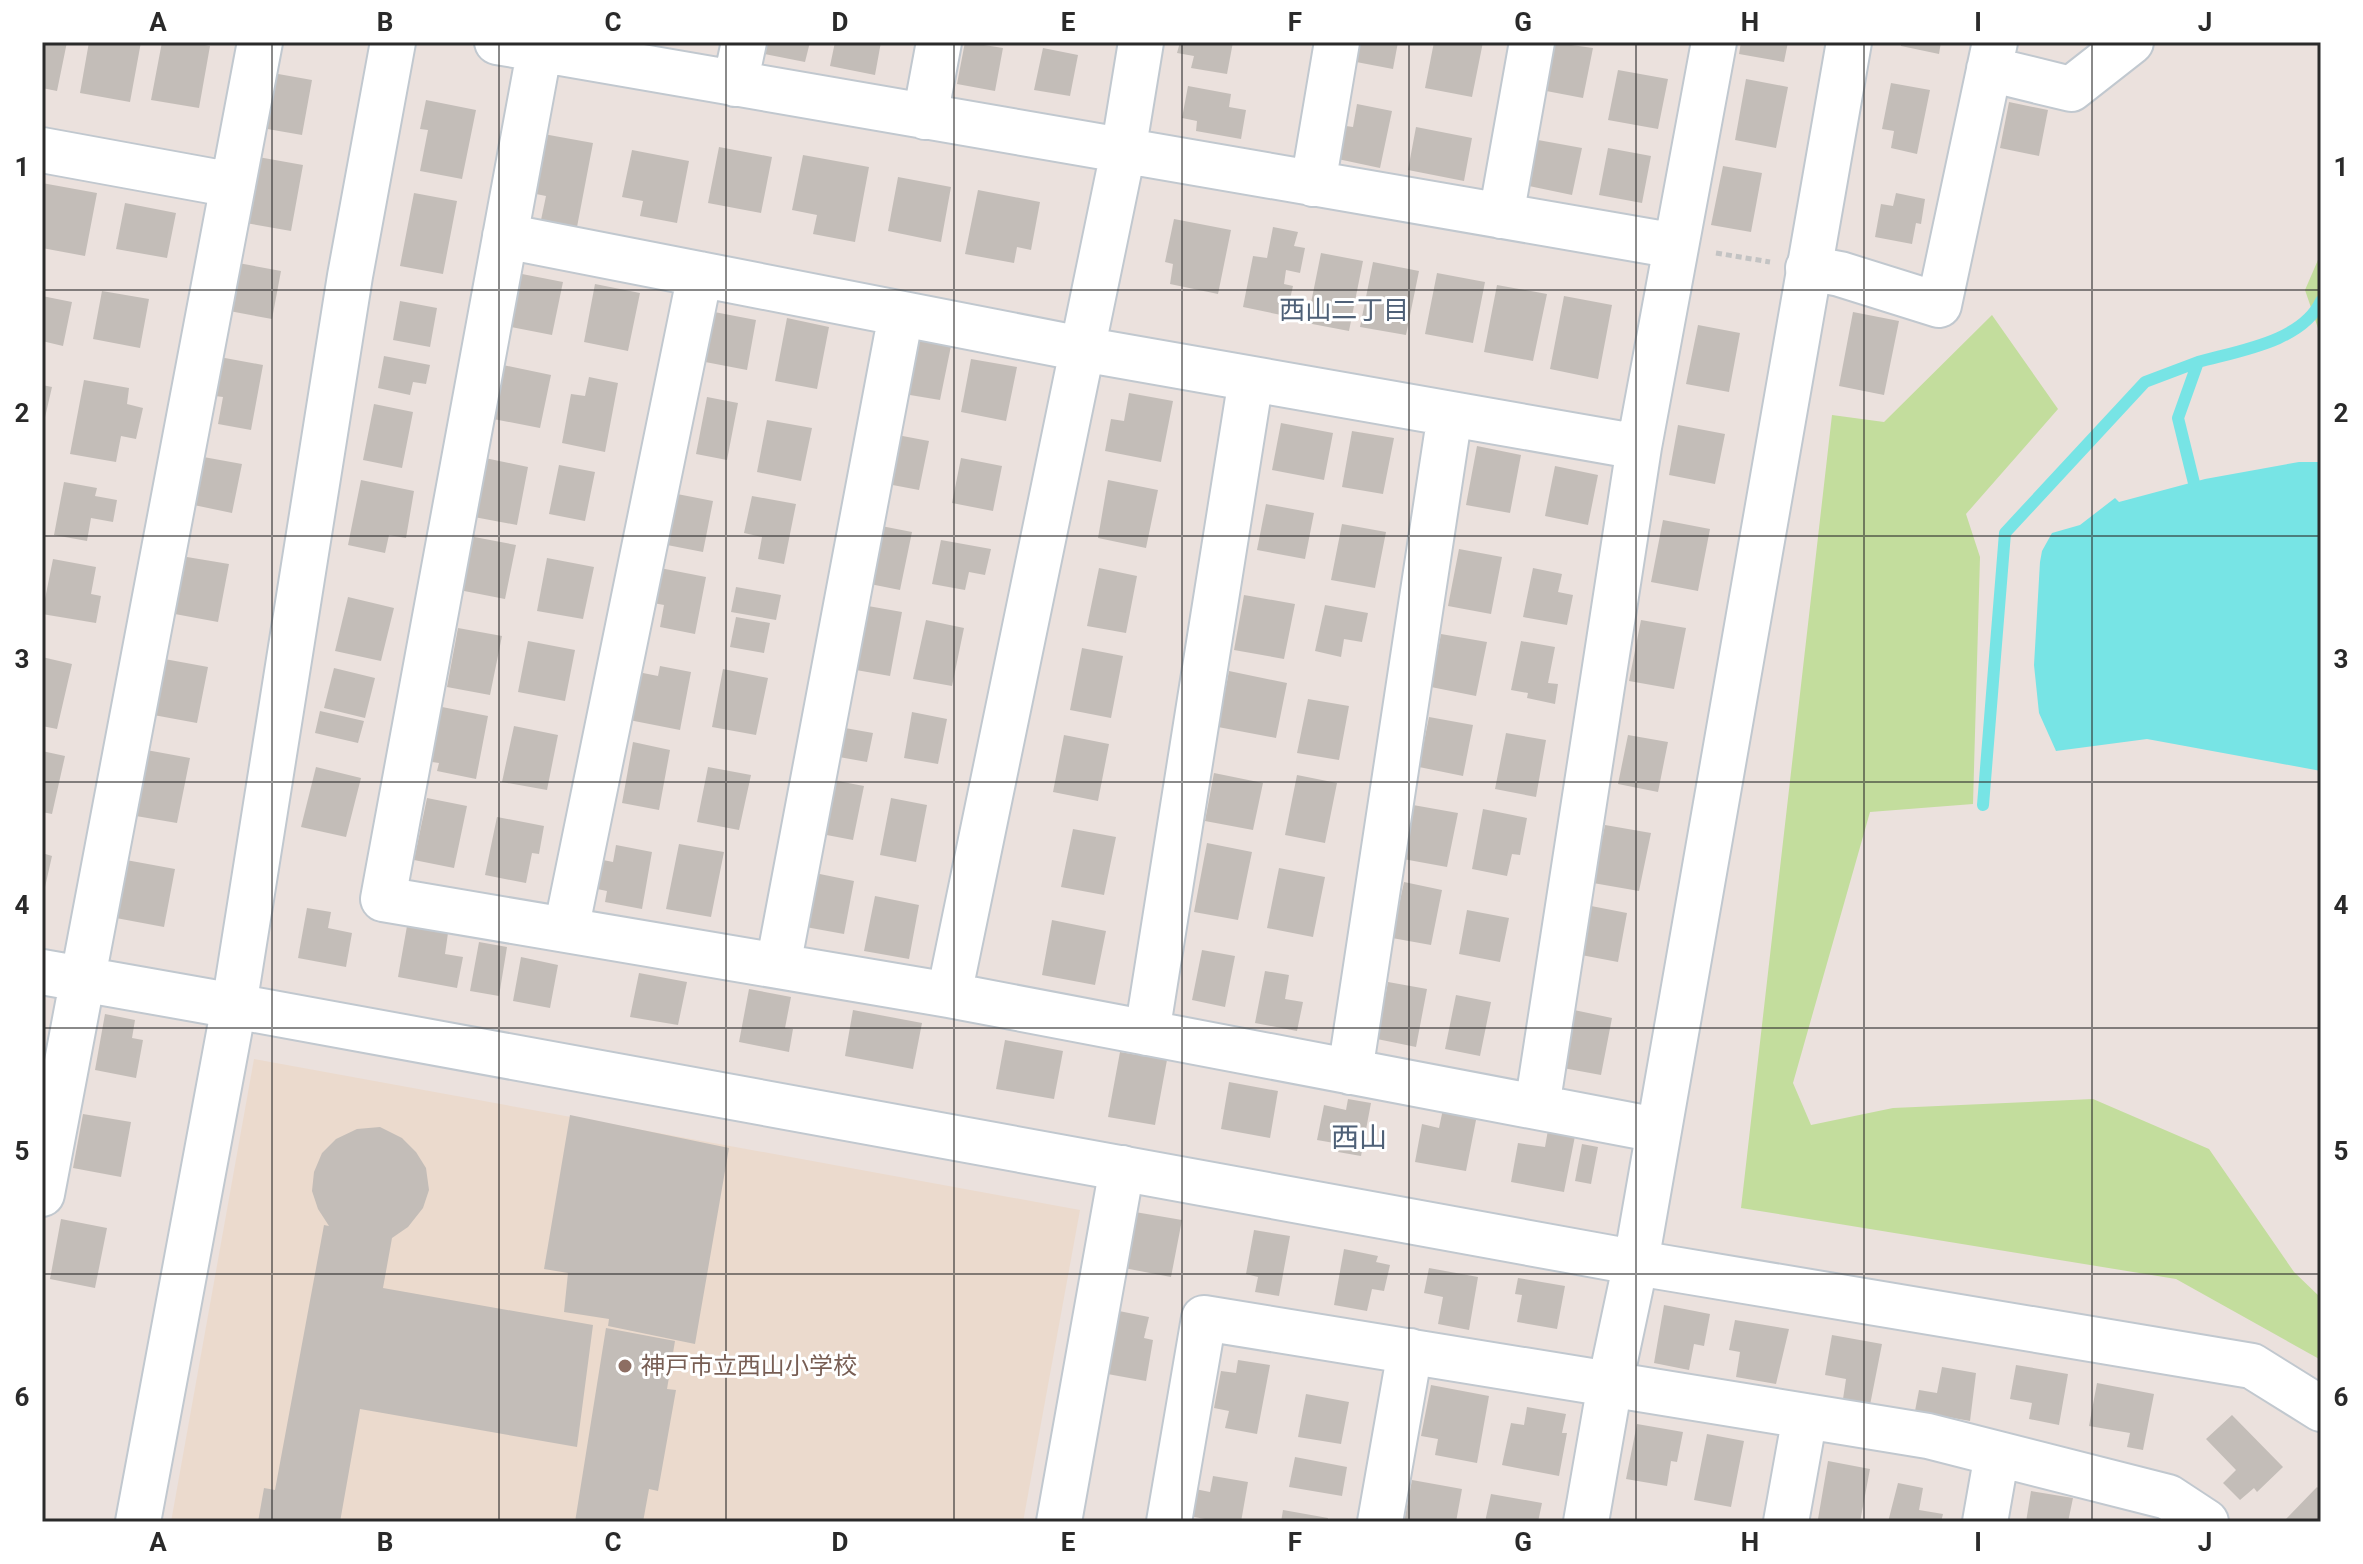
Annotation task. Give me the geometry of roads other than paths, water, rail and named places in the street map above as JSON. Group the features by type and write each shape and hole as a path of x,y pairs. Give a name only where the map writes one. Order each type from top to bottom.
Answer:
{"street":[{"path":"42,1194 260,42"},
{"path":"138,1522 234,1006 348,292 393,42"},
{"path":"497,42 541,46 735,84 1676,246"},
{"path":"735,84 744,42"},
{"path":"925,117 939,42"},
{"path":"949,995 1123,152 1141,42"},
{"path":"1313,184 1337,42"},
{"path":"1501,216 1532,42"},
{"path":"1537,1107 1639,447 1714,42"},
{"path":"1586,1522 1610,1384 1636,1262 1849,42"},
{"path":"1808,268 1840,274 1939,305 1992,55 2071,89 2131,42"},
{"path":"541,46 383,899 949,995 1657,1130"},
{"path":"42,150 233,185"},
{"path":"505,236 1082,349 1639,447"},
{"path":"566,930 700,274"},
{"path":"778,966 901,314"},
{"path":"1147,1033 1251,379"},
{"path":"1350,1072 1450,414"},
{"path":"42,972 1636,1262 2252,1366 2321,1409"},
{"path":"1059,1522 1122,1168"},
{"path":"1169,1522 1204,1318 1928,1436 2168,1497 2188,1516"},
{"path":"1380,1522 1410,1351"},
{"path":"1786,1522 1805,1416"},
{"path":"1985,1522 1997,1454"}],"water":[{"path":"2299,462 2321,462 2321,771 2147,739 2056,751 2039,713 2034,665 2040,562 2052,533 2080,525 2115,498 2119,502 2205,479"}],"waterway":[{"path":"2194,483 2178,418 2198,362 2249,349 2284,335 2312,315 2321,301"},
{"path":"1983,805 2005,533 2145,382 2198,362"}],"place":[{"name":"神戸市立西山小学校","path":"625,1366"}],"district":[{"name":"西山二丁目","path":"1344,310"},
{"name":"西山","path":"1359,1137"}]}
